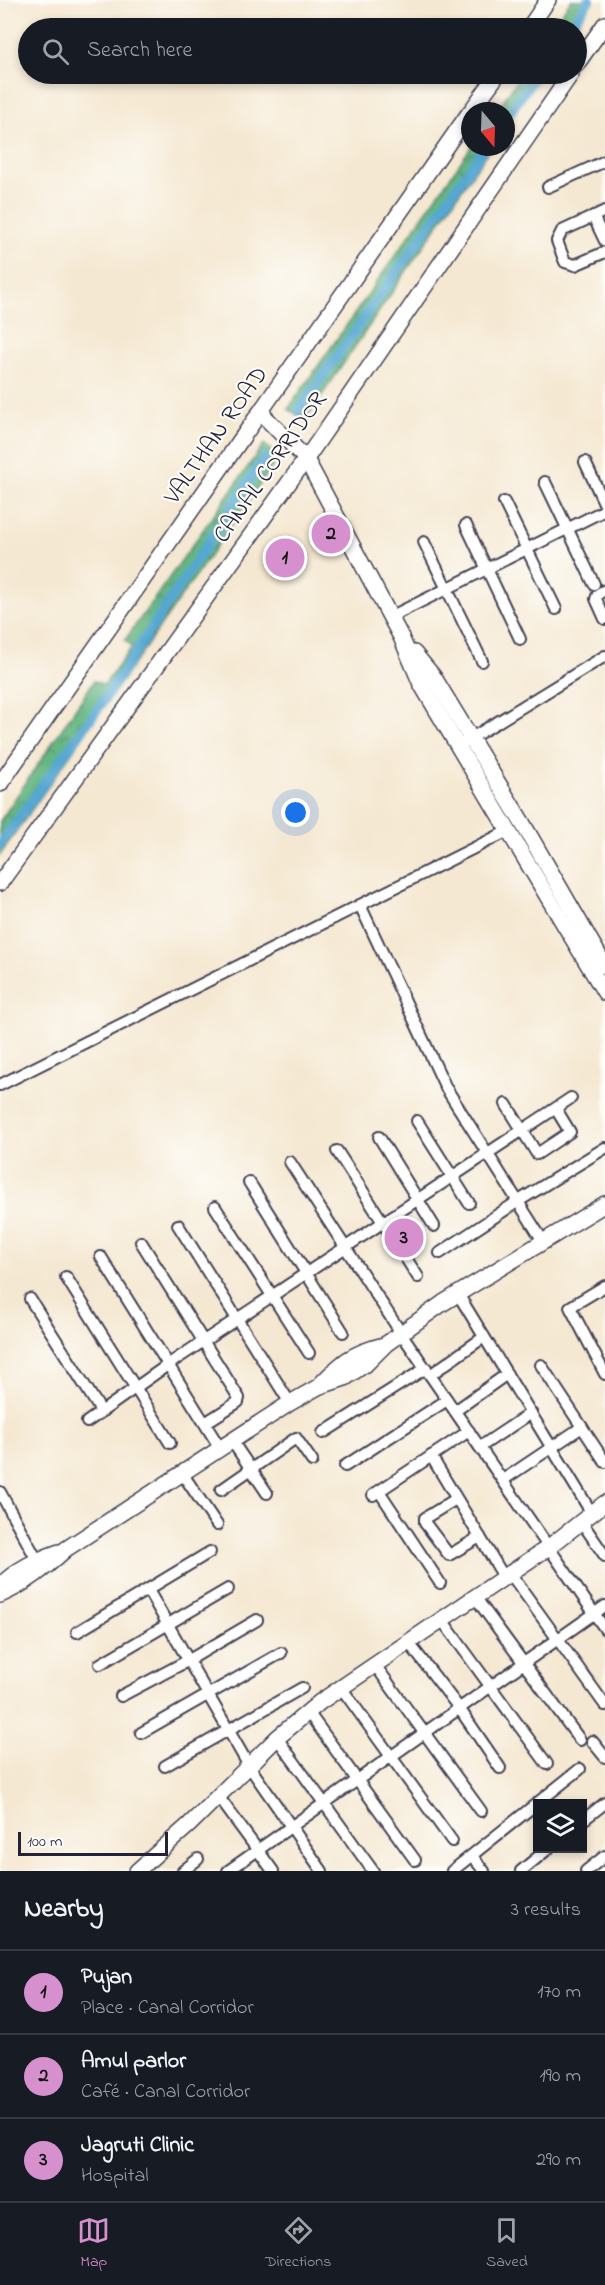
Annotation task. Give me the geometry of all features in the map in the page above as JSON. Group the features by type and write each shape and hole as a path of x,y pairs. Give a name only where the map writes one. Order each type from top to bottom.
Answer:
{"street":[{"path":"536,18 548,0"},
{"path":"587,49 605,24"},
{"name":"VALTHAN ROAD","path":"477,102 491,84"},
{"name":"CANAL CORRIDOR","path":"0,883 306,459 564,84"},
{"name":"VALTHAN ROAD","path":"0,784 461,125"},
{"path":"548,187 605,161"},
{"path":"605,211 562,231 557,241 565,262 570,265 605,252"},
{"path":"593,216 605,241"},
{"path":"261,413 306,459 401,636 433,676 508,831 602,972"},
{"path":"585,462 605,506"},
{"path":"545,482 594,584"},
{"path":"504,502 556,609"},
{"path":"390,617 605,510"},
{"path":"466,525 520,639"},
{"path":"424,542 482,661"},
{"path":"605,590 598,594 596,599 605,620"},
{"path":"464,743 605,656"},
{"path":"464,743 524,824 602,972 605,993"},
{"path":"0,1085 508,831"},
{"path":"360,904 446,1088 543,1241"},
{"path":"87,1422 203,1341 571,1098"},
{"path":"506,1104 536,1153 570,1132 556,1109"},
{"path":"417,1121 469,1203"},
{"path":"379,1137 434,1226"},
{"path":"441,1253 517,1202 605,1148"},
{"path":"337,1151 418,1277"},
{"path":"290,1162 401,1333 605,1629"},
{"path":"249,1182 343,1332"},
{"path":"0,1595 17,1588 38,1574 66,1550 226,1444 318,1387 339,1364 361,1350 386,1344 458,1294 605,1204"},
{"path":"215,1207 309,1353"},
{"path":"178,1225 290,1403"},
{"path":"141,1242 239,1398 238,1402 205,1423"},
{"path":"101,1257 205,1423 251,1469 267,1493"},
{"path":"66,1277 170,1443"},
{"path":"605,1286 570,1306 605,1374"},
{"path":"458,1294 552,1448 605,1556"},
{"path":"30,1299 101,1411"},
{"path":"323,1433 484,1337"},
{"path":"541,1365 605,1462"},
{"path":"455,1411 507,1374"},
{"path":"345,1467 447,1400"},
{"path":"480,1447 531,1413"},
{"path":"503,1480 582,1427"},
{"path":"440,1583 376,1493 469,1431"},
{"path":"222,1490 296,1438 312,1461"},
{"path":"431,1456 480,1537 605,1705"},
{"path":"182,1473 217,1525"},
{"path":"0,1492 37,1560"},
{"path":"456,1499 425,1518 425,1523 449,1555 480,1537"},
{"path":"141,1870 278,1738 340,1686 409,1643 549,1547 605,1503"},
{"path":"0,1586 9,1577 37,1560 66,1550"},
{"path":"77,1632 210,1552"},
{"path":"100,1664 228,1589"},
{"path":"148,1590 249,1766 322,1871"},
{"path":"475,1597 580,1740"},
{"path":"228,1871 605,1606"},
{"path":"121,1696 257,1620"},
{"path":"442,1620 547,1764"},
{"path":"409,1643 459,1708 500,1768"},
{"path":"141,1733 281,1653"},
{"path":"375,1665 481,1811"},
{"path":"340,1686 452,1841"},
{"path":"165,1766 302,1688"},
{"path":"308,1712 415,1860"},
{"path":"278,1738 373,1871"},
{"path":"592,1742 605,1757"},
{"path":"452,1871 580,1769"},
{"path":"218,1796 273,1871"},
{"path":"587,1817 605,1803"},
{"path":"521,1871 543,1853"},
{"path":"472,1856 484,1871"},
{"path":"586,1871 605,1856"},
{"path":"183,1871 198,1859"}],"green space":[{"path":"571,0 591,0 579,18 558,18"},
{"path":"514,84 534,84 515,112 515,102 502,102"},
{"path":"465,156 485,156 305,420 288,409"},
{"path":"264,444 279,457 0,855 0,821 94,681 104,685 132,647 125,640"}],"waterway":[{"path":"576,18 589,0"},
{"path":"515,105 530,84"},
{"path":"299,410 479,156"},
{"path":"0,845 106,697 264,458"}],"place":[{"name":"Amul parlor","path":"331,534"},
{"name":"Pujan","path":"285,558"},
{"name":"Jagruti Clinic","path":"404,1238"}]}
